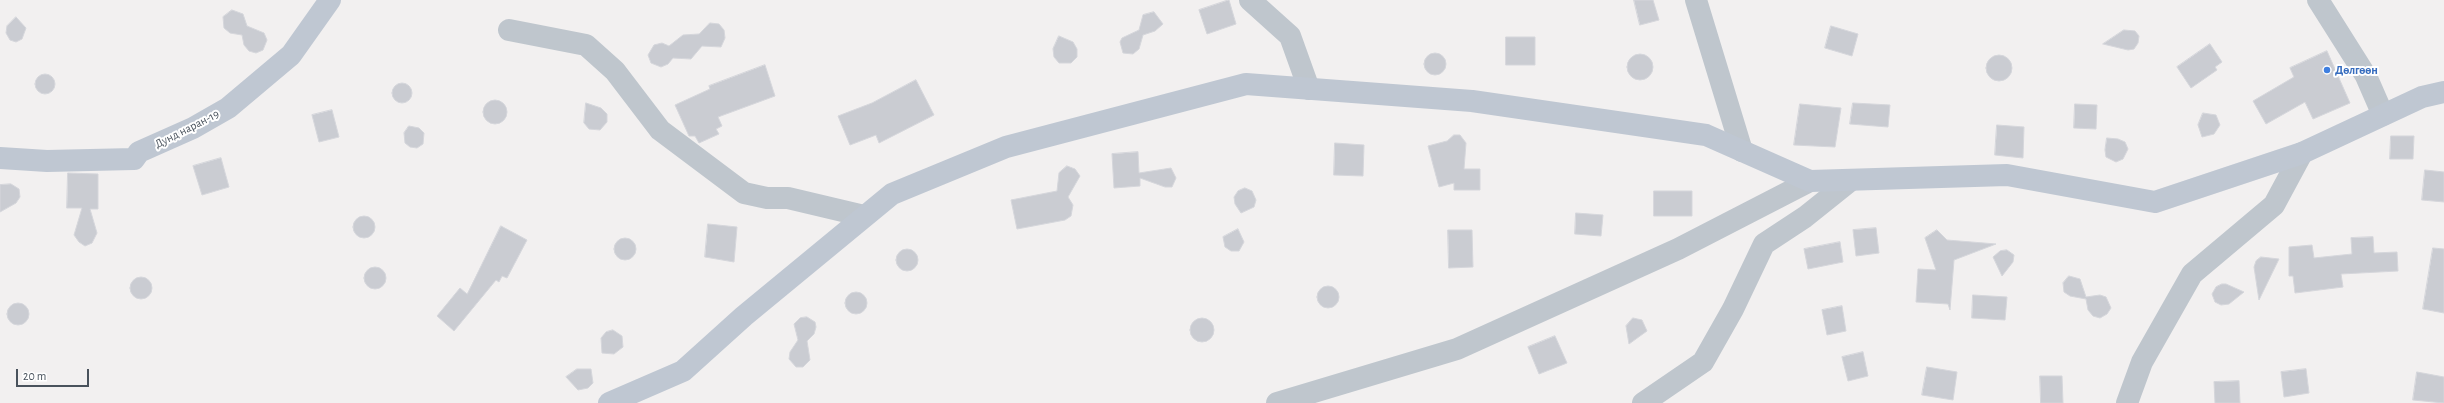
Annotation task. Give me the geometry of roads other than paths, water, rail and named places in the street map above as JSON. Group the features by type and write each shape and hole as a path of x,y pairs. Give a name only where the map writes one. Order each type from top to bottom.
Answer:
{"street":[{"name":"Дунд наран-19","path":"0,158 47,161 134,159 139,152 193,128 228,108 291,55 330,0"},
{"path":"1250,0 1290,36 1309,89"},
{"path":"1696,0 1742,151"},
{"path":"2318,0 2366,76 2383,115"},
{"path":"509,30 586,45 615,71 660,130 744,193 767,198 788,198 864,216"},
{"path":"609,403 683,371 744,316 892,194 1006,147 1246,84 1480,103 1706,135 1810,181 1850,181 2007,175 2155,202 2302,153 2422,97 2444,92"},
{"path":"2127,403 2142,362 2192,274 2274,205 2302,153"},
{"path":"1277,403 1457,349 1678,249 1810,181"},
{"path":"1643,403 1703,362 1733,309 1764,244 1805,217 1850,181"}],"place":[{"name":"Дөлгөөн","path":"2327,70"}]}
